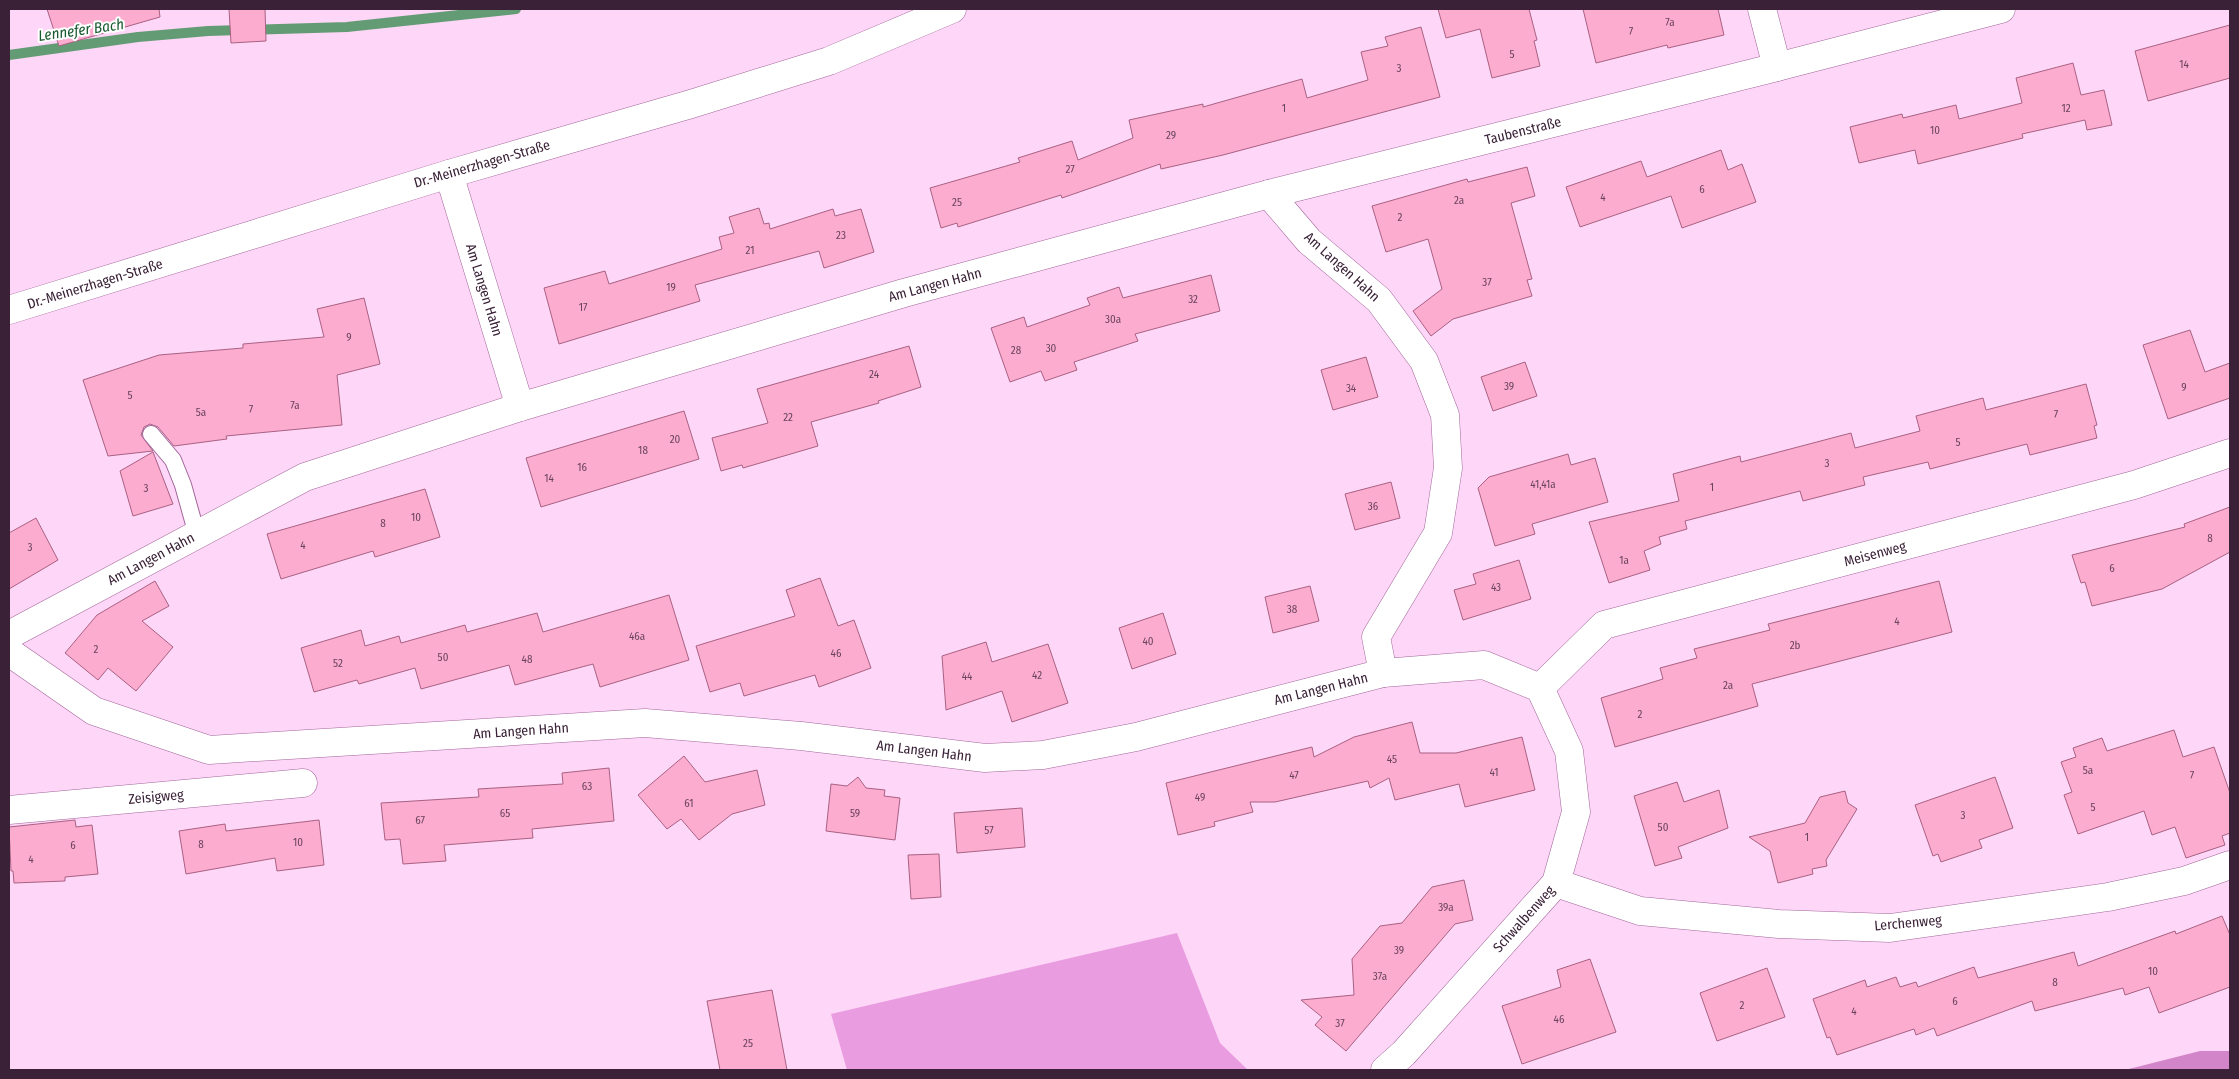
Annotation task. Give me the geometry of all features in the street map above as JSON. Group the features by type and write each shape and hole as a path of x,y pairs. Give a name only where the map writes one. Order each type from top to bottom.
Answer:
{"street":[{"name":"Dr.-Meinerzhagen-Straße","path":"9,310 449,174 691,104 830,61 952,9"},
{"path":"1762,9 1777,67"},
{"name":"Taubenstraße","path":"1269,194 2001,9"},
{"name":"Am Langen Hahn","path":"449,174 520,407"},
{"name":"Am Langen Hahn","path":"9,635 305,476 520,407 904,293 1269,194 1309,241 1379,300 1424,361 1445,415 1448,468 1438,533 1376,637 1383,673 1136,737 1043,755 985,758 801,736 645,723 209,750 94,711 9,652"},
{"name":"Meisenweg","path":"1540,688 1604,625 2134,485 2230,454"},
{"path":"1383,673 1484,665 1540,688"},
{"name":"Schwalbenweg","path":"1385,1070 1404,1053 1556,884 1576,812 1569,751 1540,688"},
{"name":"Zeisigweg","path":"9,810 303,783"},
{"name":"Lerchenweg","path":"1556,884 1640,911 1779,924 1890,928 2108,897 2184,881 2230,866"}],"lane":[{"path":"151,434 173,460 183,485 197,534"}],"shaded area":[{"path":"1177,933 1220,1043 1248,1070 847,1070 831,1014"},
{"path":"2200,1051 2230,1051 2230,1070 2125,1070"}],"building":[{"path":"47,9 159,9 160,17 59,46"},
{"path":"229,9 265,9 266,41 231,43"},
{"path":"1438,9 1529,9 1537,40 1534,41 1540,66 1492,78 1480,29 1446,38"},
{"path":"1583,9 1718,9 1724,35 1668,48 1667,45 1596,63"},
{"path":"2230,25 2230,78 2148,101 2135,51"},
{"path":"1421,27 1440,97 1223,155 1161,169 1160,164 1062,198 1061,195 958,227 957,223 941,228 930,188 1020,162 1018,158 1072,141 1078,160 1133,138 1129,120 1203,104 1203,107 1302,79 1307,98 1368,80 1361,52 1388,46 1385,37"},
{"path":"2073,63 2081,95 2104,90 2112,125 2087,130 2085,120 2022,134 2023,138 1918,164 1915,150 1859,163 1850,127 1902,114 1903,118 1956,105 1959,119 2022,103 2016,78"},
{"path":"1721,150 1728,170 1742,164 1756,202 1682,228 1671,196 1580,227 1566,187 1641,161 1647,177"},
{"path":"1527,167 1535,196 1511,203 1532,279 1527,280 1532,296 1453,319 1431,336 1413,311 1442,289 1428,239 1386,252 1372,206 1467,179 1468,182"},
{"path":"759,208 764,224 769,223 770,229 833,209 835,216 861,209 874,252 824,268 819,251 695,285 700,301 559,344 544,288 605,271 609,284 722,249 719,237 734,233 729,217"},
{"path":"1211,275 1220,311 1135,334 1138,341 1074,362 1077,370 1045,381 1041,371 1010,382 991,328 1024,317 1027,327 1090,305 1087,298 1119,287 1123,298"},
{"path":"364,298 380,364 337,375 342,425 226,436 227,439 174,446 158,427 150,424 144,427 141,435 153,451 108,456 83,380 159,355 243,348 243,344 324,337 317,309"},
{"path":"2190,330 2205,372 2230,363 2230,398 2168,419 2143,345"},
{"path":"909,346 921,387 878,401 879,403 811,422 818,446 743,468 742,465 721,471 712,438 768,423 757,389"},
{"path":"1366,357 1378,397 1333,410 1321,370"},
{"path":"1525,362 1537,396 1493,411 1481,377"},
{"path":"2086,384 2097,425 2094,426 2097,438 2030,455 2027,444 1930,469 1928,462 1863,477 1865,485 1803,501 1800,491 1685,521 1687,529 1659,537 1661,544 1644,551 1650,570 1609,583 1589,522 1679,501 1673,474 1740,456 1741,462 1851,433 1855,448 1920,431 1916,416 1983,398 1986,410"},
{"path":"684,411 699,459 541,507 526,458"},
{"path":"153,452 173,504 133,516 120,471"},
{"path":"1568,454 1571,465 1595,458 1608,502 1532,524 1535,534 1495,546 1478,488 1489,477"},
{"path":"1391,482 1400,518 1355,530 1345,494"},
{"path":"425,489 440,537 375,557 373,551 281,579 267,534"},
{"path":"2230,507 2230,552 2162,589 2092,606 2085,582 2081,583 2072,555 2185,527 2184,524"},
{"path":"36,518 58,560 9,589 9,533"},
{"path":"1519,560 1531,599 1463,620 1454,590 1476,584 1473,574"},
{"path":"820,578 838,626 854,620 871,668 819,687 815,675 744,696 740,683 710,692 696,646 795,616 786,590"},
{"path":"155,581 169,606 142,621 173,647 136,691 108,668 98,680 65,653 97,615"},
{"path":"1939,581 1952,632 1752,684 1758,706 1615,747 1601,698 1663,679 1660,668 1697,658 1694,649 1770,630 1768,624"},
{"path":"1310,586 1319,621 1273,633 1265,597"},
{"path":"669,595 689,660 600,687 593,664 515,685 509,665 421,689 415,668 359,684 357,680 314,692 301,648 361,630 365,646 399,636 401,643 465,625 467,632 537,613 543,632"},
{"path":"1163,613 1176,654 1132,669 1119,628"},
{"path":"986,642 992,662 1048,644 1068,703 1012,722 1002,691 946,710 942,656"},
{"path":"1412,722 1420,753 1456,753 1522,737 1535,790 1465,807 1459,784 1395,800 1389,778 1370,788 1368,781 1275,802 1250,802 1253,812 1214,822 1215,826 1178,835 1166,783 1312,747 1314,757 1354,737"},
{"path":"2174,730 2183,757 2214,747 2230,793 2230,833 2222,836 2225,845 2186,858 2175,827 2152,835 2144,811 2078,834 2064,795 2072,792 2061,762 2076,757 2073,748 2102,738 2107,751"},
{"path":"684,756 705,782 757,770 765,805 732,814 699,840 681,819 667,829 638,795"},
{"path":"609,768 614,821 532,829 533,838 444,845 446,861 403,864 400,839 385,840 381,803 479,797 478,789 563,784 562,773"},
{"path":"858,777 866,788 885,790 884,796 900,798 895,840 826,831 831,784 847,786"},
{"path":"1995,777 2013,828 1979,840 1982,848 1941,862 1938,854 1933,856 1915,805"},
{"path":"1677,782 1684,802 1719,790 1728,828 1678,847 1682,858 1655,866 1634,796"},
{"path":"1845,791 1848,803 1857,809 1826,860 1827,866 1812,869 1813,874 1778,883 1770,851 1749,837 1805,823 1820,797"},
{"path":"1022,808 1025,847 957,853 954,813"},
{"path":"75,820 76,827 92,825 98,874 65,877 65,881 14,883 13,871 11,871 9,827"},
{"path":"319,820 324,865 277,871 275,858 186,874 179,831 225,824 226,831"},
{"path":"939,854 941,897 911,899 908,855"},
{"path":"1464,880 1473,920 1455,924 1346,1051 1315,1025 1322,1017 1301,1000 1354,995 1352,959 1380,926 1402,923 1432,887"},
{"path":"2222,916 2230,935 2230,987 2159,1013 2149,987 2125,995 2123,988 2035,1011 2032,1001 1937,1036 1934,1028 1916,1035 1914,1029 1837,1055 1830,1037 1827,1038 1813,999 1865,980 1867,987 1896,977 1900,987 1916,982 1918,987 1974,967 1978,978 2074,952 2078,966 2175,931 2176,934"},
{"path":"1590,959 1616,1032 1522,1064 1502,1006 1561,987 1557,970"},
{"path":"1767,968 1785,1017 1717,1041 1700,993"},
{"path":"772,990 787,1070 720,1070 707,1001"}],"waterway":[{"name":"Lennefer Bach","path":"9,55 138,37 208,31 347,27 516,9"}]}
